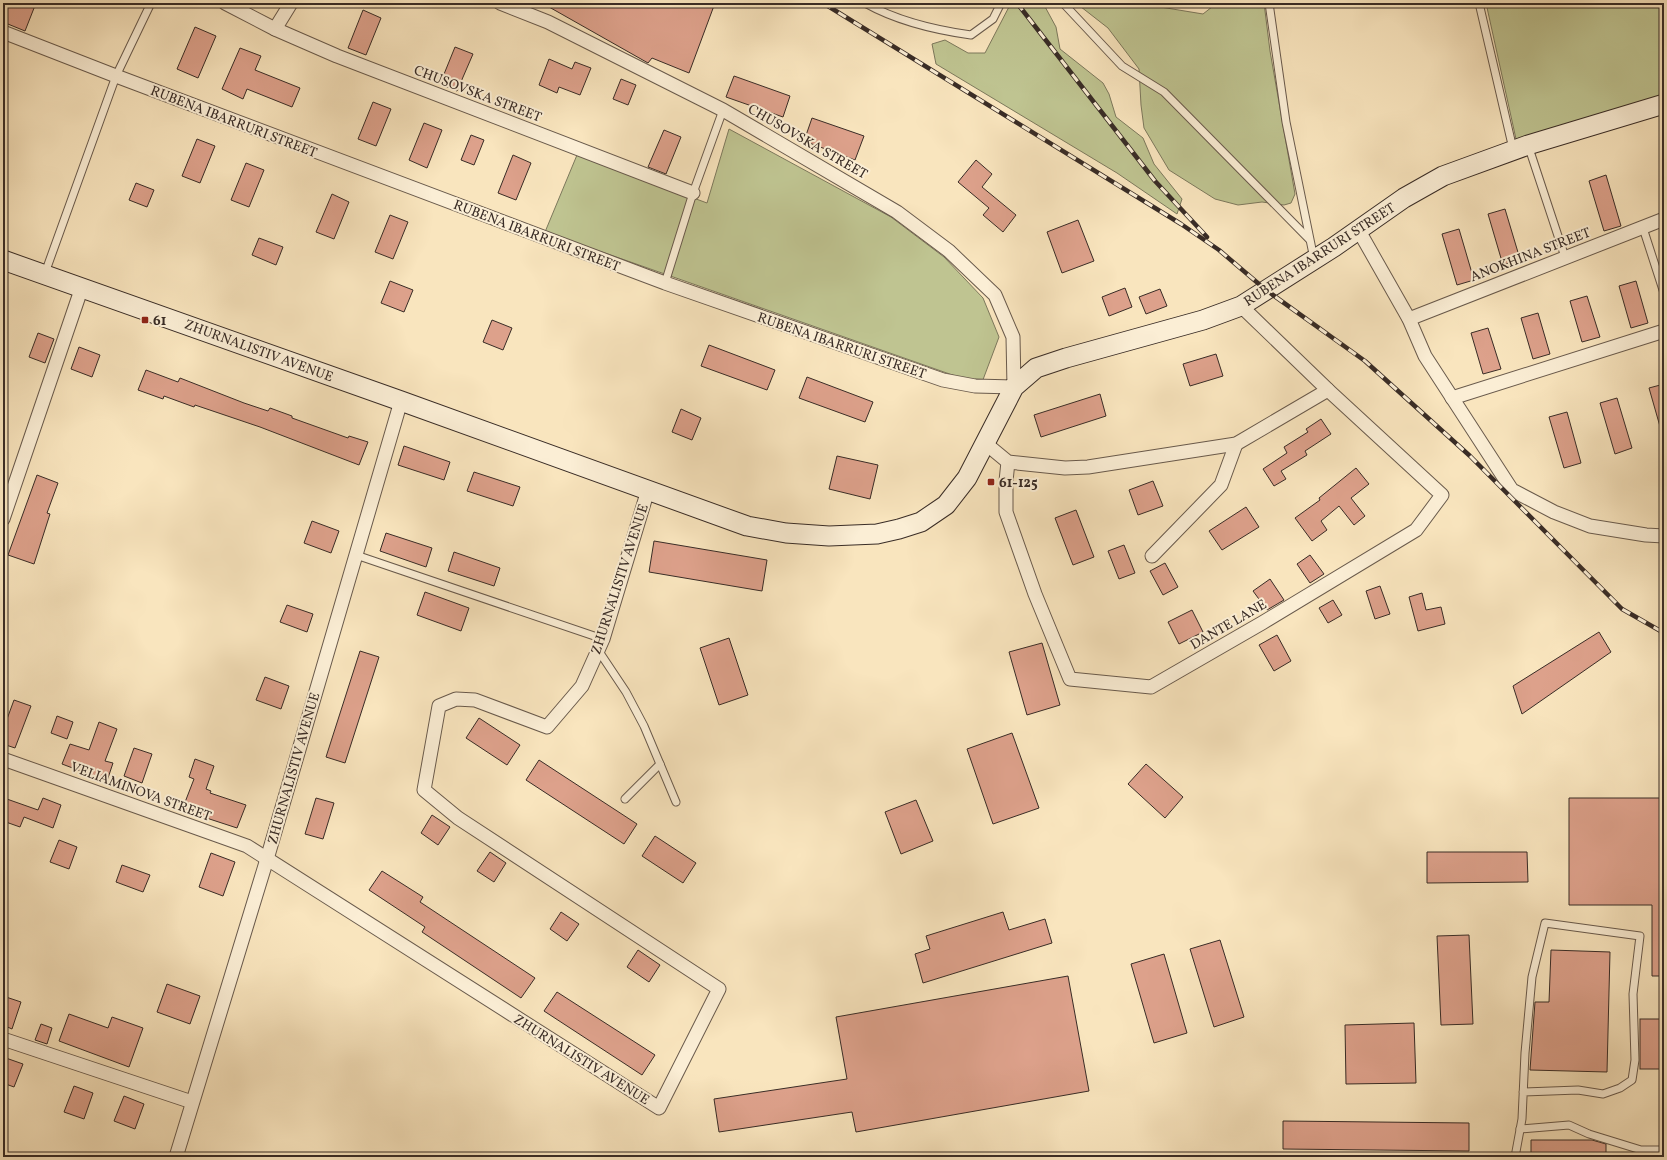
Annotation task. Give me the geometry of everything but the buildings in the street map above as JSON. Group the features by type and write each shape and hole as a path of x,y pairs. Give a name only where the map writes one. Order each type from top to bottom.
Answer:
{"main road":[{"name":"RUBENA IBARRURI STREET","path":"1014,387 1036,368 1066,358 1203,320 1241,306 1359,231 1404,198 1443,176 1520,147 1664,104"},
{"name":"ZHURNALISTIV AVENUE","path":"3,260 401,401 747,526 786,533 829,536 876,534 921,522 946,504 967,478 1014,387"}],"street":[{"name":"CHUSOVSKA STREET","path":"225,3 275,29 338,56 693,193"},
{"path":"275,29 291,3"},
{"name":"CHUSOVSKA STREET","path":"500,3 548,22 723,110 897,212 949,251 995,295 1013,337 1014,387"},
{"name":"RUBENA IBARRURI STREET","path":"3,32 665,283 943,380 975,386 1014,387"},
{"name":"ANOKHINA STREET","path":"1409,319 1664,219"},
{"path":"1359,231 1409,319 1425,356 1512,490 1554,512 1590,526 1646,535 1664,536"},
{"path":"3,519 82,287"},
{"name":"DANTE LANE","path":"1008,462 1006,481 1006,512 1035,594 1070,679 1150,687 1262,623 1416,530 1442,495 1328,390 1241,306"},
{"path":"1452,398 1664,331"},
{"path":"985,443 1008,462 1065,468 1088,467 1236,444 1328,390"},
{"name":"ZHURNALISTIV AVENUE","path":"401,401 267,858 660,1108 719,989 458,818 424,790 439,706 456,699 475,700 547,728 582,686 600,644 648,490"},
{"path":"1152,556 1221,485 1236,444"},
{"name":"VELIAMINOVA STREET","path":"3,759 247,846 267,858"},
{"path":"176,1157 267,858"},
{"path":"3,1039 192,1102"}],"lane":[{"path":"44,275 116,76 151,3"},
{"path":"865,3 885,14 948,32 971,35 993,19 1000,3"},
{"path":"1062,3 1122,66 1164,92 1309,240"},
{"path":"1269,3 1286,122 1314,260"},
{"path":"1479,3 1520,147 1565,257"},
{"path":"665,283 693,193 723,110"},
{"path":"1643,228 1664,293"},
{"path":"356,554 600,644 644,726 676,802"},
{"path":"625,799 660,764"},
{"path":"1515,1157 1520,1129 1532,977 1545,923 1640,936 1633,994 1635,1060 1632,1080 1620,1088 1603,1094 1578,1090 1523,1092"},
{"path":"1520,1129 1569,1125 1589,1134 1641,1150 1664,1150"}],"green space":[{"path":"1011,3 1043,3 1056,27 1060,49 1103,83 1109,94 1116,117 1143,138 1154,164 1182,199 1177,214 1117,173 936,64 932,44 945,40 968,53 985,53"},
{"path":"1076,3 1136,3 1203,14 1217,3 1264,3 1270,51 1295,194 1291,203 1284,205 1262,202 1238,205 1215,199 1169,170 1144,128 1139,69 1108,28"},
{"path":"1486,3 1664,3 1664,99 1516,139"},
{"path":"729,129 891,217 944,257 983,298 999,337 981,385 545,232 577,155 707,203"}],"railway":[{"path":"823,3 1181,224 1219,250 1266,290 1365,361 1470,456 1622,609 1664,633"},
{"path":"1017,3 1155,181 1207,237"}],"place":[{"name":"61","path":"145,320"},
{"name":"61-125","path":"991,482"}]}
